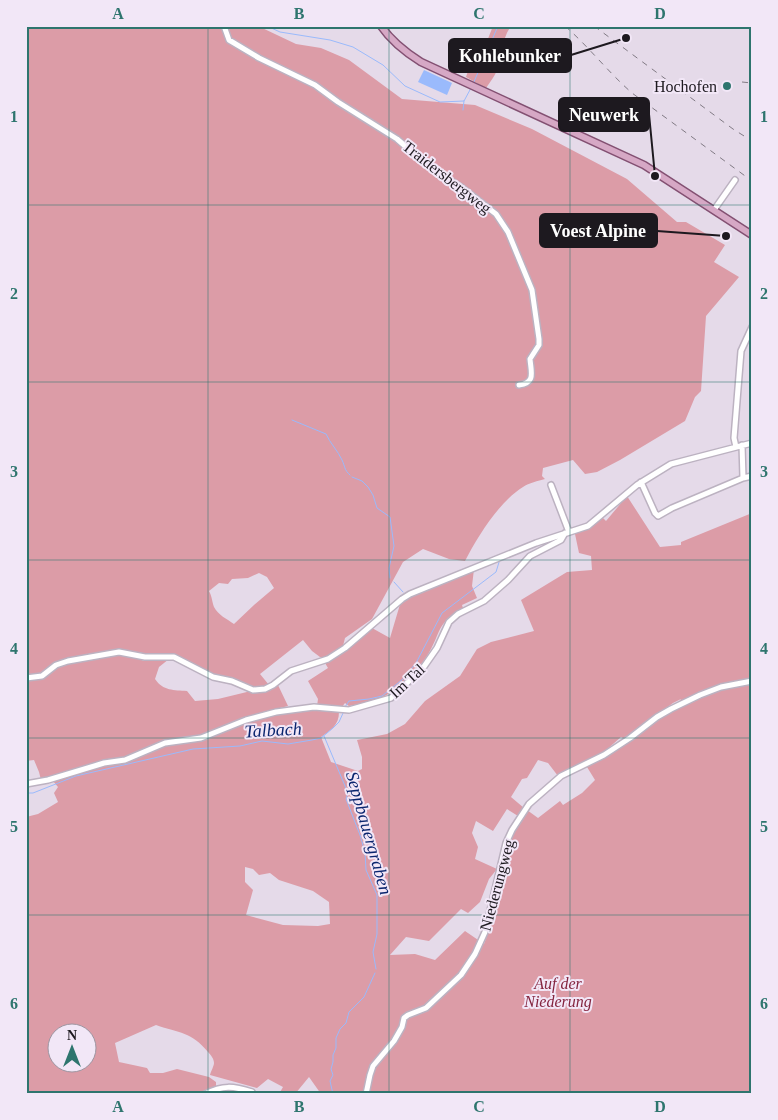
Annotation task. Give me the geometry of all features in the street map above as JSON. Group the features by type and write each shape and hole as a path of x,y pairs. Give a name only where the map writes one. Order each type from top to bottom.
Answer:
{"main road":[{"path":"381,26 394,43 407,54 421,62 644,165 752,235"}],"street":[{"name":"Traidersbergweg","path":"224,26 229,40 259,58 315,85 338,102 397,139 428,166 461,187 496,214 508,232 523,266 532,290 536,316 539,345 530,359 530,380 526,384 519,385"},
{"path":"714,210 735,180"},
{"path":"736,447 734,438 741,351 752,326"},
{"name":"Im Tal","path":"26,678 42,676 56,665 68,661 119,652 144,657 174,657 213,677 232,681 253,690 265,689 273,686 291,671 328,659 344,648 402,598 496,558 588,526 641,482 671,464 752,443"},
{"path":"742,445 743,478"},
{"path":"641,482 658,516 672,508 752,476"},
{"path":"551,485 567,532"},
{"name":"Im Tal","path":"26,784 48,780 104,763 125,760 164,743 201,738 246,720 276,712 314,707 349,710 391,698 423,668 437,648 450,622 458,614 484,601 508,580 530,556 561,540 567,532"},
{"name":"Niederungweg","path":"366,1094 374,1066 394,1040 402,1027 404,1018 426,1008 462,975 475,954 486,932 506,842 529,804 561,776 604,755 671,709 721,687 752,681"},
{"path":"206,1094 222,1087 239,1088 253,1094"}],"green space":[{"path":"26,26 258,26 296,44 321,48 349,60 402,99 475,105 532,129 627,179 677,222 686,222 725,245 714,262 739,277 706,316 701,391 695,397 685,421 597,472 585,474 573,460 543,468 542,476 545,479 525,486 506,501 476,541 465,561 449,559 423,549 403,562 372,619 345,638 343,646 327,657 320,657 303,640 260,674 269,685 263,688 255,689 208,673 171,654 148,656 114,650 89,653 92,658 117,653 145,661 169,659 159,667 155,679 165,688 187,691 195,701 218,699 251,691 265,692 278,685 288,706 241,718 196,737 171,740 129,757 41,780 34,760 26,761","holes":["259,573 267,577 274,588 234,624 220,615 214,607 209,591 219,583 228,584 232,579 248,578"]},
{"path":"493,26 511,26 505,37 494,77 486,88 466,77 468,71 480,59"},
{"name":"Auf der Niederung","path":"627,496 660,547 681,545 681,542 752,513 752,679 746,680 747,685 752,684 752,1094 321,1094 309,1077 295,1094 279,1094 283,1087 268,1079 257,1088 210,1075 214,1064 213,1060 202,1045 185,1034 156,1025 115,1043 119,1062 147,1068 150,1073 163,1073 177,1069 209,1077 216,1082 216,1088 202,1094 26,1094 26,817 38,814 58,802 54,793 58,787 53,781 162,745 187,742 236,725 290,711 317,709 339,712 336,724 321,737 331,762 358,771 362,769 362,757 357,740 387,734 405,724 425,701 460,676 477,649 491,642 534,631 521,600 567,572 592,570 591,556 579,553 575,534 590,527 602,517 606,521","holes":["681,699 631,740 587,767 595,780 582,793 563,805 560,801 538,818 527,810 514,832 505,856 509,858 501,879 495,915 484,944 465,931 435,960 415,954 390,955 406,937 429,941 461,909 468,913 480,902 489,879 497,869 475,859 478,847 472,833 476,821 493,831 507,809 518,816 524,808 511,797 522,779 527,778 538,760 548,763 558,776 604,752 621,737 625,739","245,867 253,869 259,875 270,873 279,880 313,891 329,902 330,924 318,926 283,925 246,915 253,890 245,882"]},
{"path":"474,569 472,586 477,598 462,605 463,608 443,624 427,656 404,682 383,697 369,702 349,706 345,703 341,708 317,706 318,699 308,681 328,668 325,663 339,655 372,625 372,628 390,638 401,601"}],"water":[{"path":"424,70 452,83 447,95 418,82"}],"waterway":[{"path":"267,26 280,32 330,40 353,47 383,65 405,86 440,102 464,101 471,88"},
{"path":"473,84 498,26"},
{"name":"Talbach","path":"463,110 464,101"},
{"path":"292,420 326,434 350,475"},
{"path":"352,477 362,481 368,487 377,508 390,517 394,546 389,568 390,578"},
{"name":"Talbach","path":"345,707 349,701 382,696 403,679 416,663 442,613 496,572 500,559"},
{"path":"394,582 403,592"},
{"name":"Talbach","path":"26,793 33,793 76,776 193,749 240,746 262,741 288,744 321,738 339,722 344,711"},
{"name":"Seppbauergraben","path":"324,736 348,793 346,799 365,852 366,870 377,895 377,934 373,952 376,969"},
{"name":"Seppbauergraben","path":"333,1094 330,1081 333,1075 331,1069 336,1048 336,1038 340,1029 346,1023 349,1012 364,997 375,973"}],"railway":[{"path":"565,26 632,93 752,181"},
{"path":"594,26 752,141"},
{"path":"742,82 752,83"}],"place":[{"name":"Kohlebunker","path":"626,38"},
{"name":"Hochofen","path":"727,86"},
{"name":"Neuwerk","path":"655,176"},
{"name":"Voest Alpine","path":"726,236"}]}
